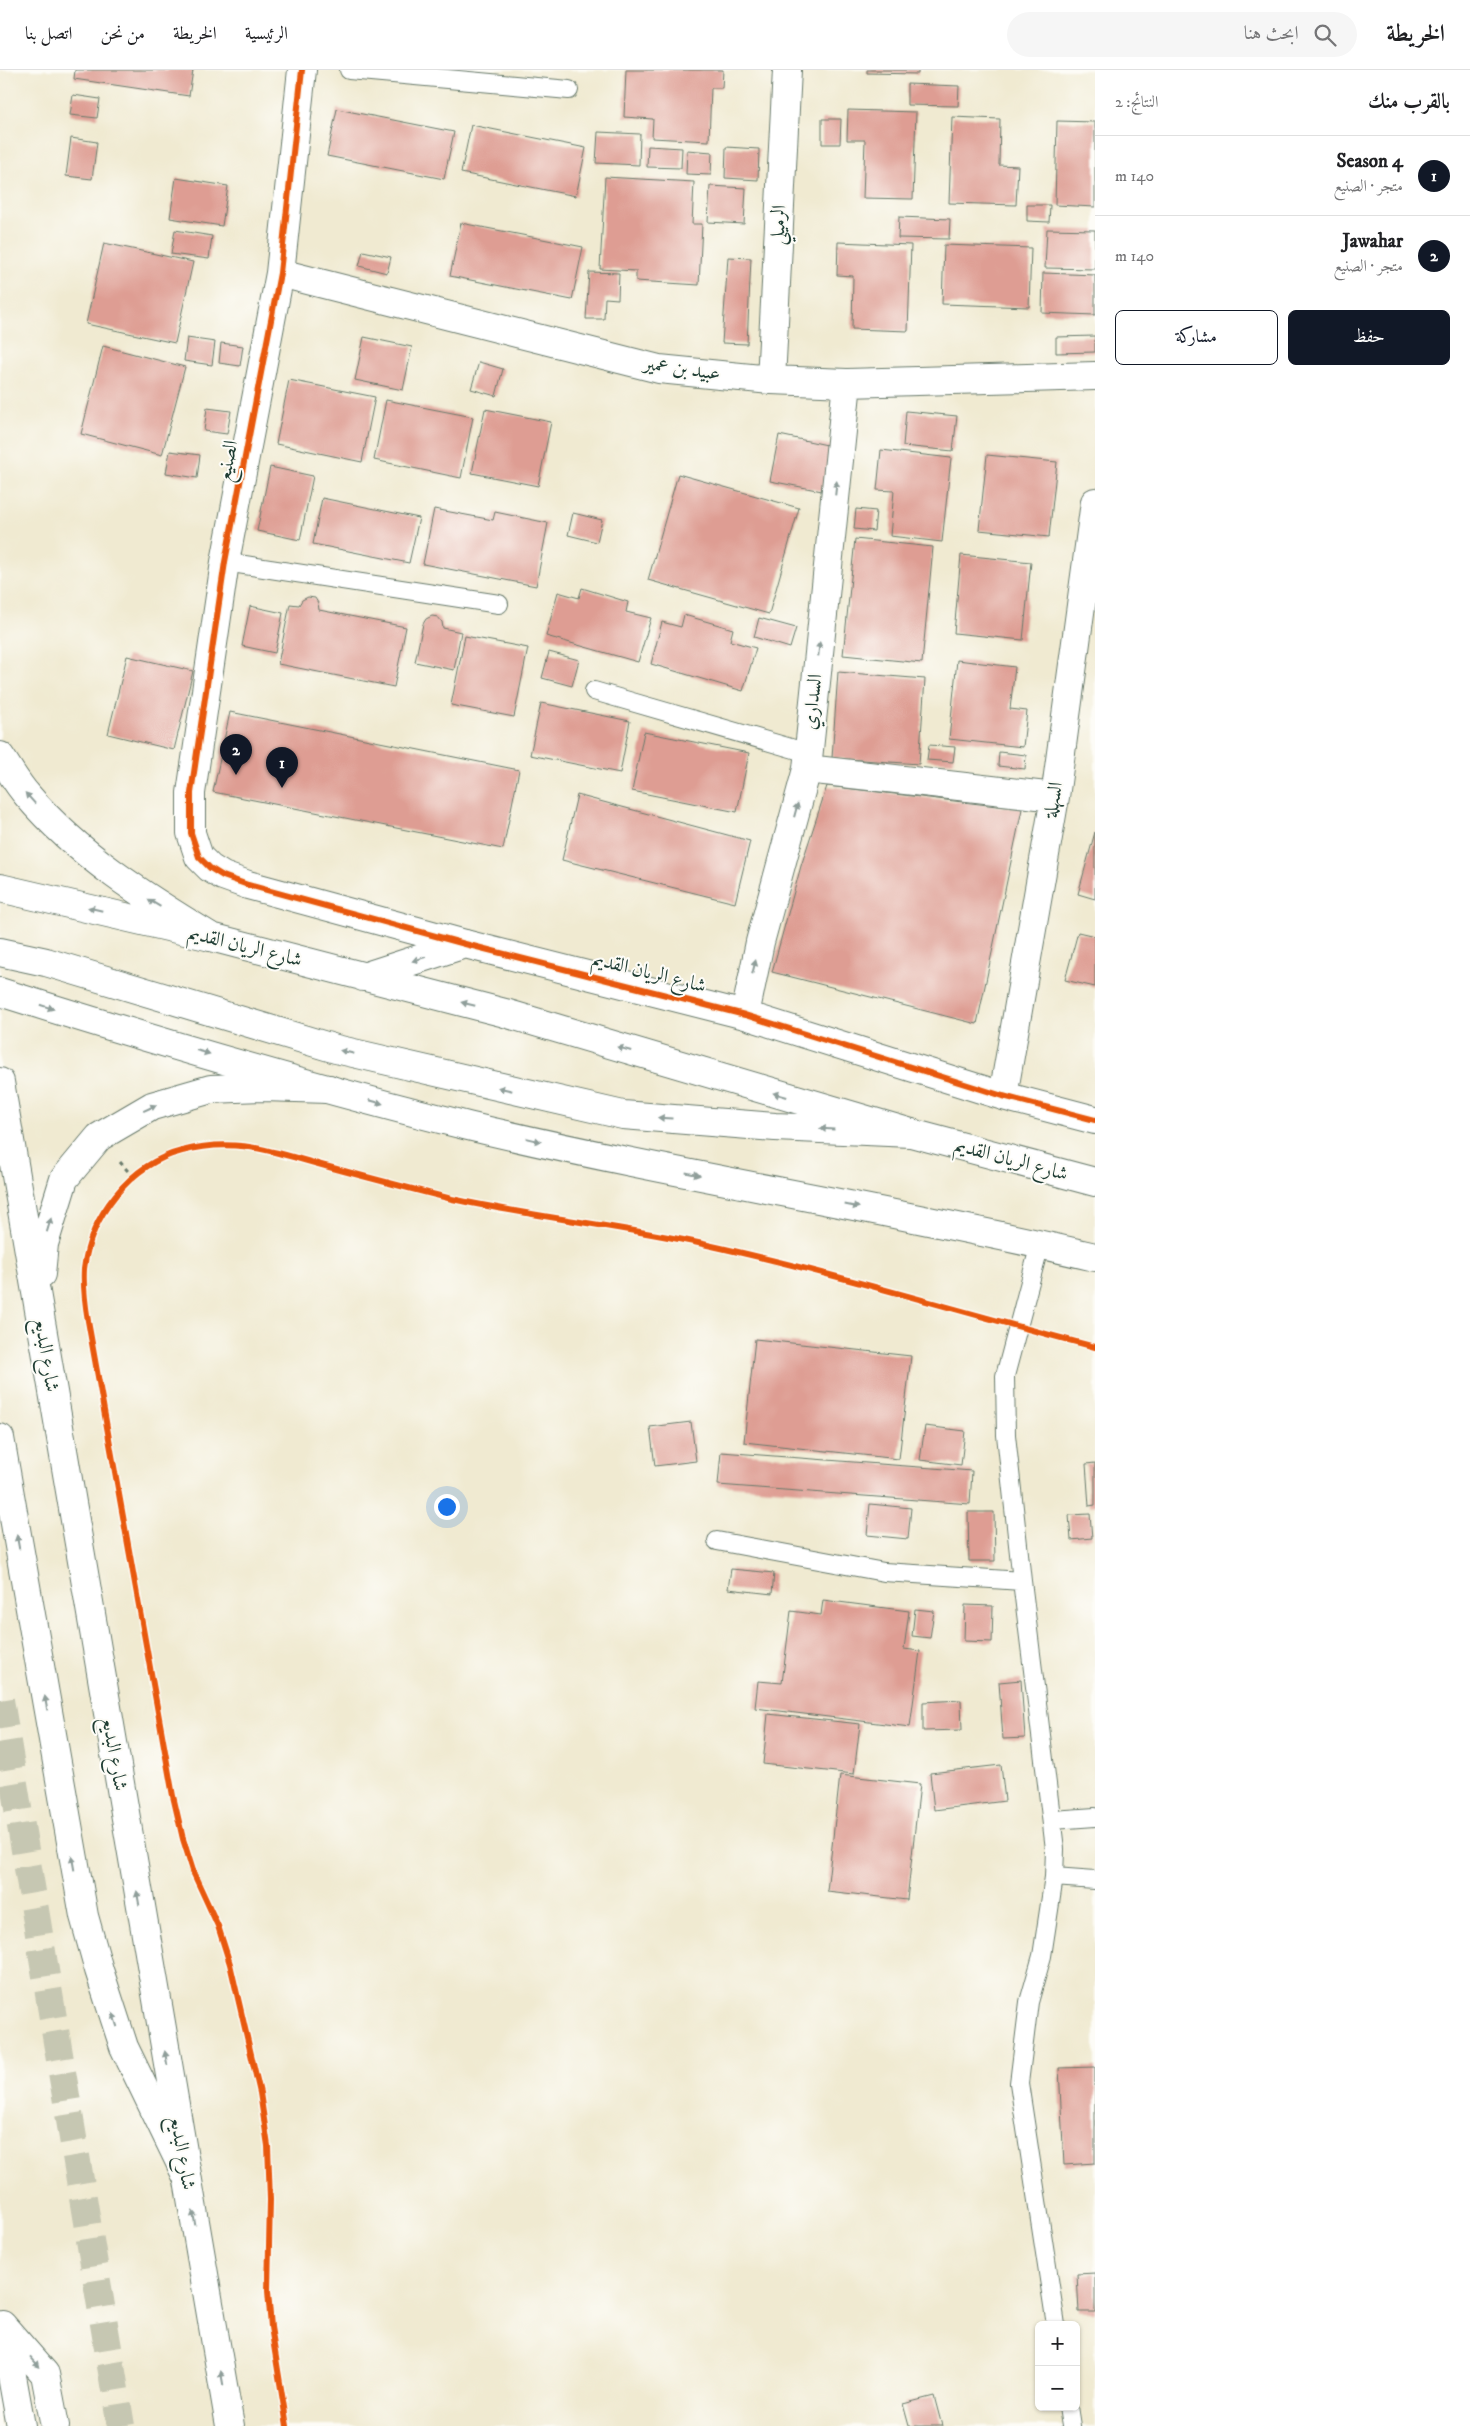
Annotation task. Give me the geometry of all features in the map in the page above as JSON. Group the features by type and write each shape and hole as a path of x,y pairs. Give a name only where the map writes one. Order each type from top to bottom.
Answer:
{"main road":[{"name":"الصنيع","path":"199,856 191,833 191,793 225,562 280,273 302,70"},
{"name":"الرميلي","path":"771,380 786,70"},
{"name":"عبيد بن عمير","path":"280,273 659,369 771,380 847,384 1095,376"},
{"name":"السداري","path":"745,1015 751,975 807,761 847,384"},
{"name":"السهلة","path":"1003,1096 1055,797 1095,502"},
{"path":"0,756 27,796 70,839 138,893 211,937"},
{"path":"807,761 1055,797"},
{"name":"شارع الريان القديم","path":"199,856 210,868 223,876 248,885 465,944 745,1015 1003,1096 1095,1120"},
{"name":"شارع الريان القديم","path":"0,888 211,937 505,1014 911,1133 1095,1182"},
{"path":"363,977 465,944"},
{"path":"0,952 46,962 336,1049 623,1115 775,1127 911,1133"},
{"path":"0,992 329,1089 469,1126 614,1158 1095,1256"},
{"name":"شارع البديع","path":"0,1082 230,2426"},
{"path":"38,1308 44,1244 64,1179 98,1137 152,1106 211,1089 264,1086 329,1089"},
{"path":"0,1438 84,1916 124,2047 186,2175"},
{"path":"1,2319 21,2426"},
{"path":"1,2319 45,2374 55,2426"}],"lane":[{"path":"349,70 569,90"},
{"path":"225,562 499,604"},
{"path":"594,691 807,761"},
{"path":"1040,1244 1005,1376 1006,1435 1022,1581 1054,1820 1054,1877 1042,1956 1029,2002 1019,2083 1055,2321"},
{"path":"717,1541 884,1572 1022,1581"},
{"path":"1054,1820 1095,1817"},
{"path":"1054,1877 1095,1880"},
{"path":"1069,2411 1071,2426"}],"path":[{"path":"127,1183 140,1172"}],"building":[{"path":"75,70 193,70 189,96 74,79"},
{"path":"626,70 723,70 722,88 711,88 709,141 652,138 653,119 624,117"},
{"path":"867,70 918,70 918,74 867,73"},
{"path":"907,84 959,86 958,106 907,105"},
{"path":"73,95 100,99 97,118 70,115"},
{"path":"337,109 454,132 444,179 327,156"},
{"path":"848,110 916,112 913,199 863,198 865,140 847,140"},
{"path":"952,117 1000,119 999,165 1018,166 1016,205 949,203"},
{"path":"822,119 841,119 840,144 822,144"},
{"path":"1057,121 1095,122 1095,207 1055,205"},
{"path":"471,125 586,148 576,196 461,173"},
{"path":"598,132 640,134 639,165 596,163"},
{"path":"71,138 97,142 92,179 66,176"},
{"path":"648,146 682,148 681,168 647,167"},
{"path":"726,147 759,149 758,180 725,178"},
{"path":"687,150 712,152 711,175 686,174"},
{"path":"605,177 694,182 692,224 702,224 699,285 636,281 636,271 600,269"},
{"path":"176,178 228,186 222,226 170,218"},
{"path":"710,186 746,188 744,224 708,222"},
{"path":"1027,205 1050,205 1049,222 1027,221"},
{"path":"899,217 950,219 949,239 898,238"},
{"path":"461,223 583,247 572,300 450,276"},
{"path":"1047,229 1095,230 1095,269 1045,268"},
{"path":"175,230 212,236 209,259 171,254"},
{"path":"838,242 911,245 908,331 852,329 853,276 837,275"},
{"path":"104,243 193,262 175,343 86,324"},
{"path":"944,245 1031,248 1029,307 942,304"},
{"path":"363,251 391,257 387,273 359,266"},
{"path":"728,257 751,258 747,344 722,343"},
{"path":"589,272 619,273 618,299 605,298 604,319 586,319"},
{"path":"1043,273 1095,275 1095,315 1042,313"},
{"path":"1095,336 1095,352 1056,353 1056,337"},
{"path":"364,337 412,347 403,390 355,380"},
{"path":"187,338 215,342 212,365 184,361"},
{"path":"221,343 243,346 240,366 219,363"},
{"path":"103,346 185,367 162,455 81,434"},
{"path":"479,362 503,369 496,396 471,389"},
{"path":"289,380 375,397 362,462 276,444"},
{"path":"386,400 473,417 461,478 374,460"},
{"path":"207,408 231,411 227,434 204,431"},
{"path":"485,409 551,422 538,486 472,473"},
{"path":"906,411 957,416 953,451 903,446"},
{"path":"779,435 832,446 822,491 770,481"},
{"path":"881,450 951,458 942,542 890,536 894,491 877,490"},
{"path":"170,451 200,455 197,478 166,473"},
{"path":"987,455 1057,462 1049,537 979,530"},
{"path":"270,467 313,476 300,540 257,531"},
{"path":"678,474 799,508 769,614 648,580"},
{"path":"322,498 419,518 409,563 313,544"},
{"path":"434,509 493,520 495,512 548,523 536,586 423,564"},
{"path":"856,509 876,511 874,531 854,529"},
{"path":"573,513 602,520 597,542 568,535"},
{"path":"855,539 933,547 922,663 843,655"},
{"path":"961,555 1031,562 1023,640 954,633"},
{"path":"582,588 628,602 626,612 651,618 638,662 546,636 558,592 579,598"},
{"path":"308,597 315,598 319,610 406,627 394,687 278,664 290,604 299,605 302,600"},
{"path":"250,606 283,613 275,653 242,646"},
{"path":"684,615 733,629 730,641 756,648 743,691 651,664 662,622 681,627"},
{"path":"432,616 438,617 442,622 443,628 461,632 454,670 415,662 423,624 426,619"},
{"path":"759,618 796,628 790,648 754,637"},
{"path":"465,636 528,648 514,717 451,705"},
{"path":"549,652 579,660 572,686 542,678"},
{"path":"127,656 193,671 174,750 108,734"},
{"path":"957,660 1015,667 1010,709 1027,711 1023,747 949,739"},
{"path":"838,672 925,679 919,764 832,758"},
{"path":"541,703 630,721 620,773 530,755"},
{"path":"230,712 519,770 503,849 213,792"},
{"path":"644,732 749,753 737,812 632,791"},
{"path":"929,745 955,747 953,762 927,760"},
{"path":"999,752 1026,755 1025,769 998,766"},
{"path":"827,786 1022,809 977,1024 772,972 801,866"},
{"path":"577,795 750,841 735,903 562,860"},
{"path":"1095,832 1095,899 1078,894"},
{"path":"1078,932 1095,936 1095,987 1065,980"},
{"path":"755,1339 911,1356 899,1459 744,1442"},
{"path":"691,1422 696,1461 655,1466 650,1427"},
{"path":"925,1426 965,1431 961,1465 920,1460"},
{"path":"721,1452 972,1471 970,1504 718,1485"},
{"path":"1095,1463 1095,1505 1089,1506 1086,1464"},
{"path":"870,1504 911,1508 908,1539 867,1535"},
{"path":"968,1512 994,1512 995,1561 969,1561"},
{"path":"1090,1514 1092,1538 1071,1540 1069,1515"},
{"path":"731,1569 774,1573 772,1594 728,1589"},
{"path":"823,1600 909,1611 904,1649 920,1651 910,1727 755,1708 758,1681 782,1683 791,1611 821,1615"},
{"path":"965,1605 993,1606 992,1642 964,1641"},
{"path":"915,1609 934,1611 930,1638 912,1636"},
{"path":"1021,1680 1025,1738 1003,1739 999,1682"},
{"path":"961,1700 962,1730 923,1731 923,1702"},
{"path":"768,1714 860,1724 854,1774 763,1764"},
{"path":"1001,1765 1005,1801 934,1810 930,1773"},
{"path":"840,1775 920,1784 907,1900 827,1891"},
{"path":"1095,2067 1095,2163 1064,2165 1059,2068"},
{"path":"1095,2273 1095,2312 1079,2312 1077,2274"},
{"path":"934,2396 942,2426 909,2426 903,2404"}],"tunnel":[{"path":"0,1700 121,2426"}],"cycle path":[{"path":"302,70 280,273 225,562 191,793 191,833 199,857 210,868 223,876 248,885 465,944 745,1015 1003,1096 1095,1120"},
{"path":"287,2426 271,2327 268,2291 270,2200 268,2146 260,2093 230,1964 218,1926 194,1874 183,1839 173,1796 86,1308 84,1269 88,1249 104,1212 116,1195 146,1167 182,1151 221,1145 256,1148 452,1199 640,1232 752,1255 1095,1347"}],"place":[{"name":"Jawahar","path":"236,775"},
{"name":"4 Season","path":"282,788"}]}
